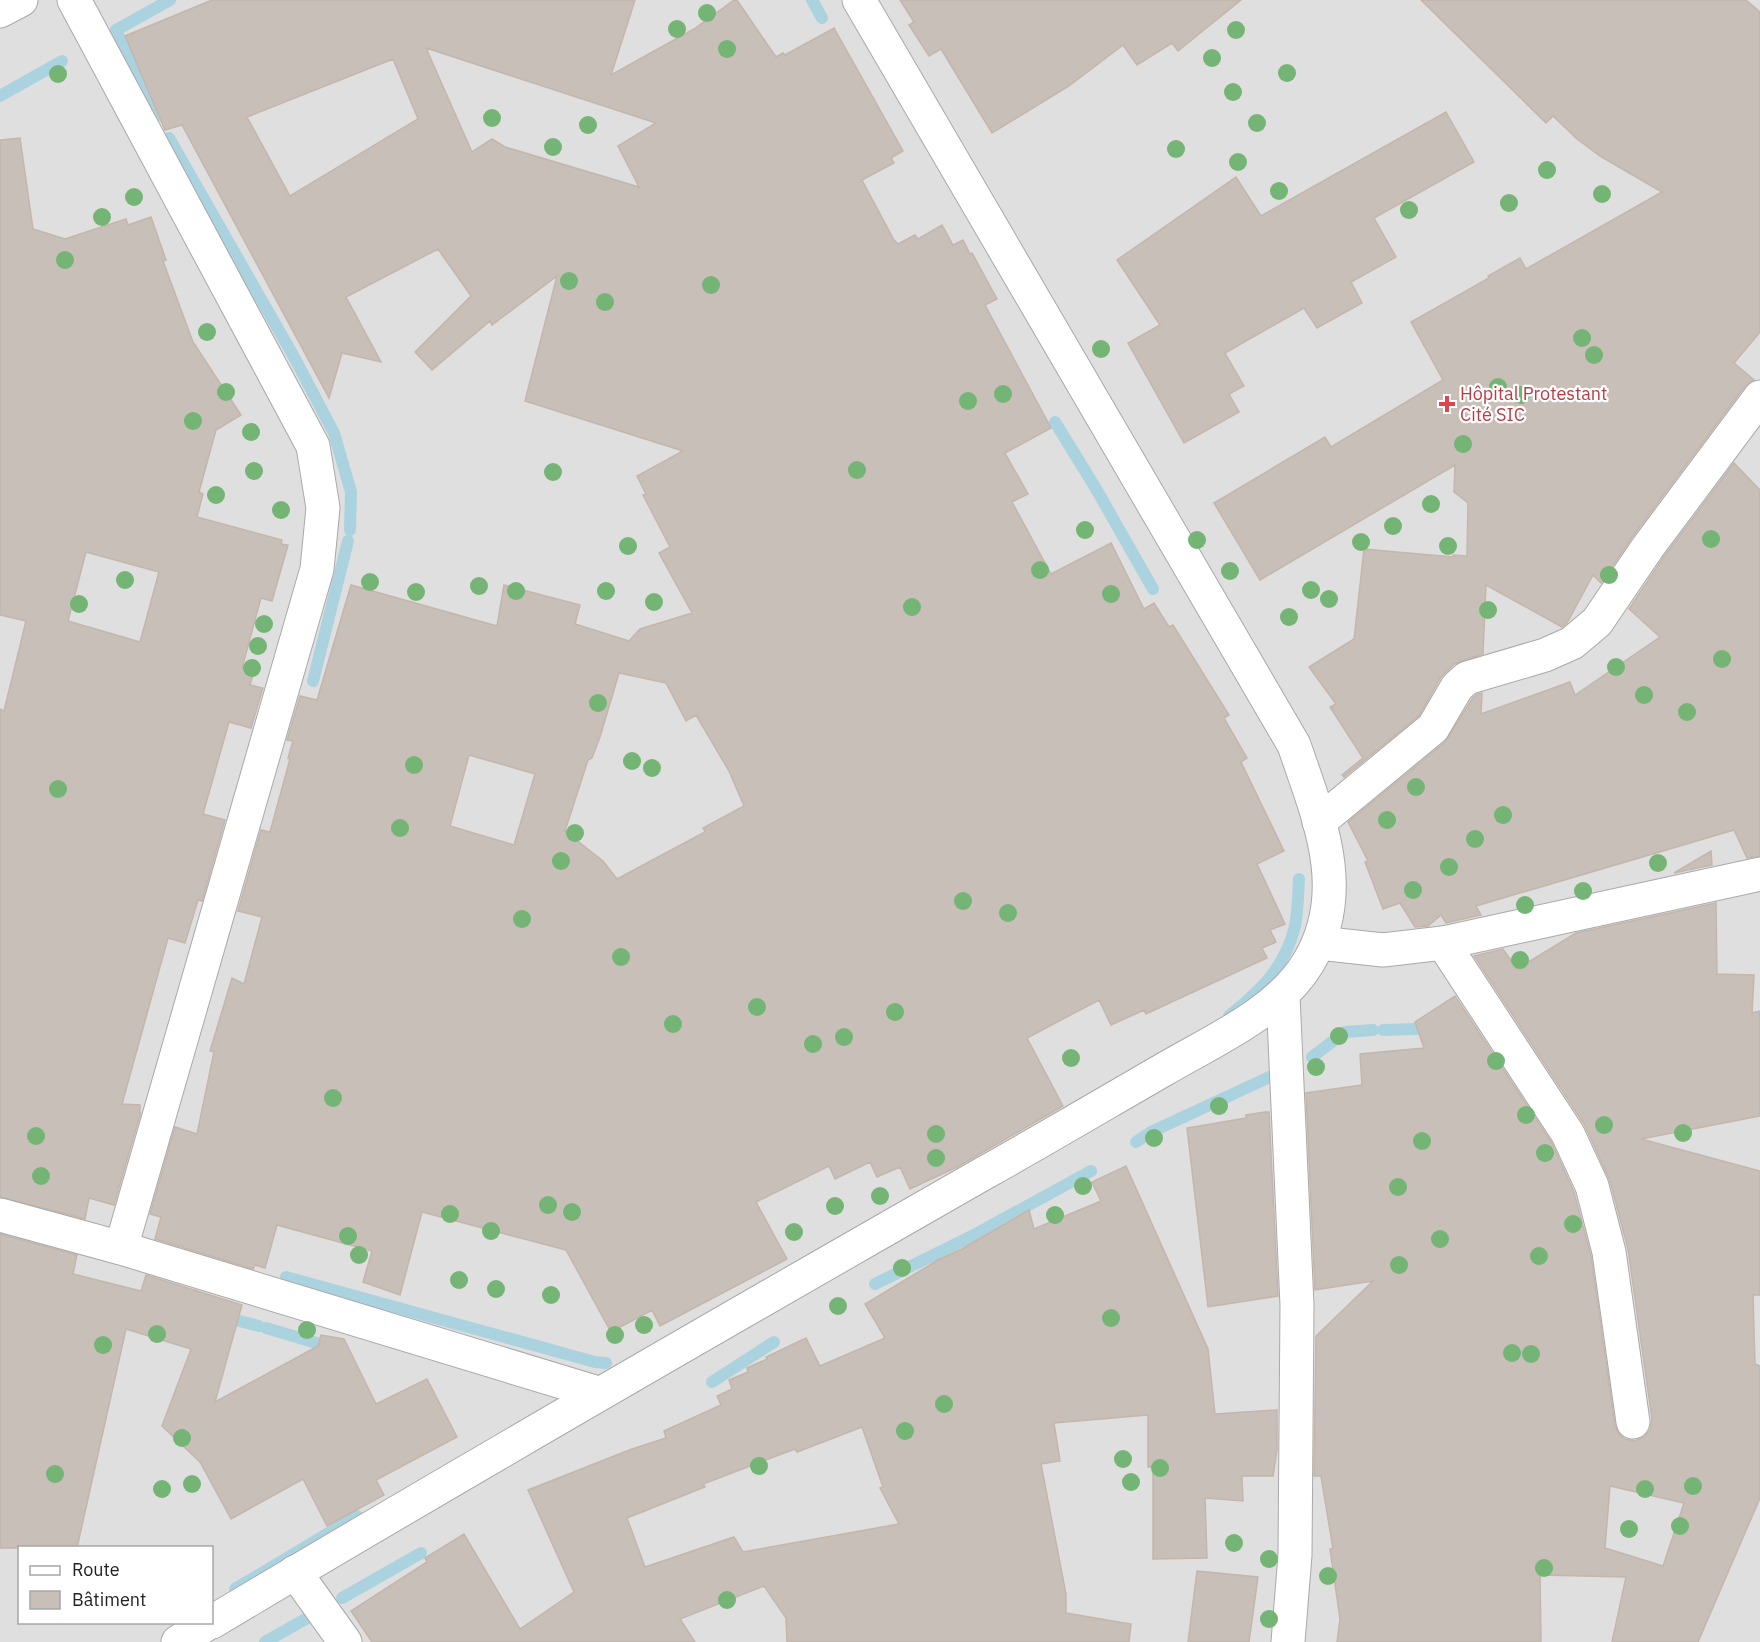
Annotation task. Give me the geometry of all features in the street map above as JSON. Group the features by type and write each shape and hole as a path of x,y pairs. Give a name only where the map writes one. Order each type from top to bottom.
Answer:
{"street":[{"path":"0,11 21,0"},
{"path":"74,0 313,446 323,508 317,569 121,1248"},
{"path":"213,1621 598,1393 1247,1021 1283,996 1307,966 1319,943 1327,910 1330,882 1326,842 1294,745 859,0"},
{"path":"1319,822 1433,728 1457,687 1467,678 1545,655 1572,643 1597,622 1648,547 1760,398"},
{"path":"1319,943 1383,950 1443,943 1760,874"},
{"path":"1443,943 1568,1134 1593,1186 1609,1252 1633,1422"},
{"path":"1283,996 1298,1305 1295,1556 1288,1642"},
{"path":"0,1215 121,1248 598,1393"},
{"path":"295,1572 345,1642"},
{"path":"178,1642 208,1624"}],"shaded area":[{"path":"0,0 1760,0 1760,1642 0,1642"}],"building":[{"path":"212,0 635,0 611,75 694,29 734,0 737,0 776,57 783,53 785,55 834,28 903,151 891,158 894,163 862,180 894,240 898,244 915,235 918,239 942,225 953,245 963,240 997,299 985,305 1051,428 1005,453 1028,494 1012,502 1051,574 1111,543 1144,609 1154,603 1169,627 1173,625 1229,715 1224,718 1247,758 1241,762 1284,851 1257,864 1285,924 1270,930 1276,942 1262,948 1267,958 1146,1014 1144,1010 1111,1025 1099,1000 1027,1038 1063,1106 957,1167 910,1189 900,1167 877,1177 870,1162 835,1179 829,1166 756,1202 787,1259 660,1326 652,1310 611,1332 566,1250 422,1212 400,1295 363,1282 372,1251 277,1225 265,1268 255,1265 253,1269 155,1239 161,1217 150,1214 175,1127 197,1134 214,1052 210,1051 232,978 244,984 262,917 238,911 261,830 270,832 290,759 288,758 293,741 287,740 300,696 317,700 351,585 497,626 504,585 580,605 575,624 629,641 640,629 692,613 659,553 670,547 643,495 646,494 637,476 683,451 525,401 557,276 492,325 490,321 432,370 415,352 471,296 438,249 346,297 381,362 342,353 329,398 182,125 165,130 125,36","holes":["426,48 656,123 618,146 639,187 505,147 492,139 472,152","393,59 418,119 290,196 247,117","619,673 666,683 686,721 696,715 729,771 744,806 703,828 705,832 617,879 603,861 565,831 588,760 592,758","469,755 535,774 514,845 450,826"]},
{"path":"900,0 1241,0 1178,51 1172,43 1137,65 1123,45 1069,86 992,133 941,49 929,56 909,25 914,22"},
{"path":"1421,0 1746,0 1760,12 1760,332 1734,363 1754,380 1745,386 1633,536 1601,583 1593,575 1567,623 1562,627 1486,585 1483,654 1454,664 1441,677 1419,716 1344,777 1342,775 1363,758 1330,707 1336,704 1309,667 1354,639 1364,549 1453,557 1453,555 1467,556 1468,503 1454,492 1455,465 1260,580 1214,503 1325,437 1331,447 1443,380 1411,322 1520,258 1526,269 1662,192 1600,156 1577,139 1553,116 1546,123"},
{"path":"1446,112 1474,162 1374,218 1396,257 1351,282 1362,303 1317,328 1304,308 1225,353 1244,386 1229,394 1239,412 1184,443 1128,343 1160,325 1117,260 1236,177 1261,216"},
{"path":"20,138 33,229 65,239 126,219 128,225 151,217 166,260 163,261 193,342 241,415 216,430 199,492 203,494 197,517 282,540 281,544 288,545 272,601 261,598 242,668 254,671 250,685 263,688 251,728 229,722 203,814 225,820 202,901 198,900 185,943 168,938 122,1104 140,1105 140,1115 114,1205 89,1198 85,1219 0,1197 0,709 4,711 26,621 0,615 0,140","holes":["86,552 159,572 140,642 68,621"]},
{"path":"1734,463 1760,490 1760,856 1747,858 1734,830 1476,906 1481,915 1446,923 1441,915 1428,926 1415,927 1400,903 1383,909 1365,862 1368,861 1348,822 1445,742 1476,695 1482,693 1481,714 1570,682 1575,695 1660,637 1629,609 1663,558"},
{"path":"1711,851 1712,865 1674,873"},
{"path":"1716,903 1717,974 1754,975 1752,1013 1760,1011 1760,1116 1641,1139 1760,1171 1760,1295 1753,1295 1755,1364 1760,1366 1760,1498 1698,1642 1612,1642 1626,1577 1540,1575 1541,1642 1337,1642 1340,1619 1330,1549 1333,1549 1321,1476 1314,1476 1316,1336 1373,1281 1315,1290 1306,1093 1362,1085 1360,1054 1424,1048 1415,1022 1455,996 1552,1143 1574,1192 1591,1256 1615,1425 1619,1434 1625,1439 1635,1441 1644,1437 1650,1430 1652,1419 1628,1249 1610,1181 1584,1124 1474,956 1503,949 1517,969 1576,933","holes":["1610,1486 1684,1503 1663,1566 1605,1548"]},
{"path":"1269,1112 1278,1296 1208,1307 1187,1128 1246,1118 1246,1115"},
{"path":"1126,1166 1208,1349 1215,1414 1277,1410 1277,1450 1273,1476 1242,1476 1243,1501 1205,1498 1207,1558 1153,1559 1153,1467 1148,1467 1148,1415 1054,1423 1060,1461 1041,1464 1066,1594 1066,1613 1131,1624 1129,1642 787,1642 786,1618 764,1586 680,1619 695,1642 372,1642 351,1611 427,1562 425,1558 464,1534 520,1629 574,1592 528,1490 666,1438 664,1431 721,1405 717,1396 732,1389 729,1380 748,1372 747,1368 767,1359 766,1357 806,1338 820,1366 885,1338 865,1304 938,1260 962,1249 1029,1210 1034,1229 1101,1201 1092,1182","holes":["862,1427 883,1487 880,1488 899,1524 743,1552 734,1537 645,1567 627,1518 705,1487 703,1484 795,1449 797,1452"]},
{"path":"0,1234 77,1255 73,1274 141,1291 146,1275 242,1305 215,1402 318,1346 321,1335 344,1339 376,1404 427,1379 457,1437 376,1480 384,1495 327,1526 303,1479 231,1519 200,1462 162,1426 191,1349 126,1329 77,1546 0,1548"},
{"path":"1197,1571 1258,1577 1249,1642 1188,1642"}],"waterway":[{"path":"155,117 116,30 170,0"},
{"path":"812,0 822,18"},
{"path":"0,96 62,61"},
{"path":"169,138 293,355 334,433 351,492 350,530"},
{"path":"1055,422 1153,589"},
{"path":"313,681 348,541"},
{"path":"1229,1016 1261,987 1285,954 1295,926 1299,879"},
{"path":"1383,1030 1417,1029"},
{"path":"1312,1057 1345,1032 1373,1030"},
{"path":"1136,1142 1151,1132 1278,1073"},
{"path":"875,1284 974,1235 1091,1171"},
{"path":"286,1277 595,1362 606,1363"},
{"path":"224,1317 259,1326"},
{"path":"266,1328 320,1344"},
{"path":"712,1382 774,1342"},
{"path":"235,1589 357,1516"},
{"path":"342,1598 421,1553"},
{"path":"265,1642 309,1617"}],"place":[{"name":"Hôpital Protestant Cité SIC","path":"1447,404"}]}
